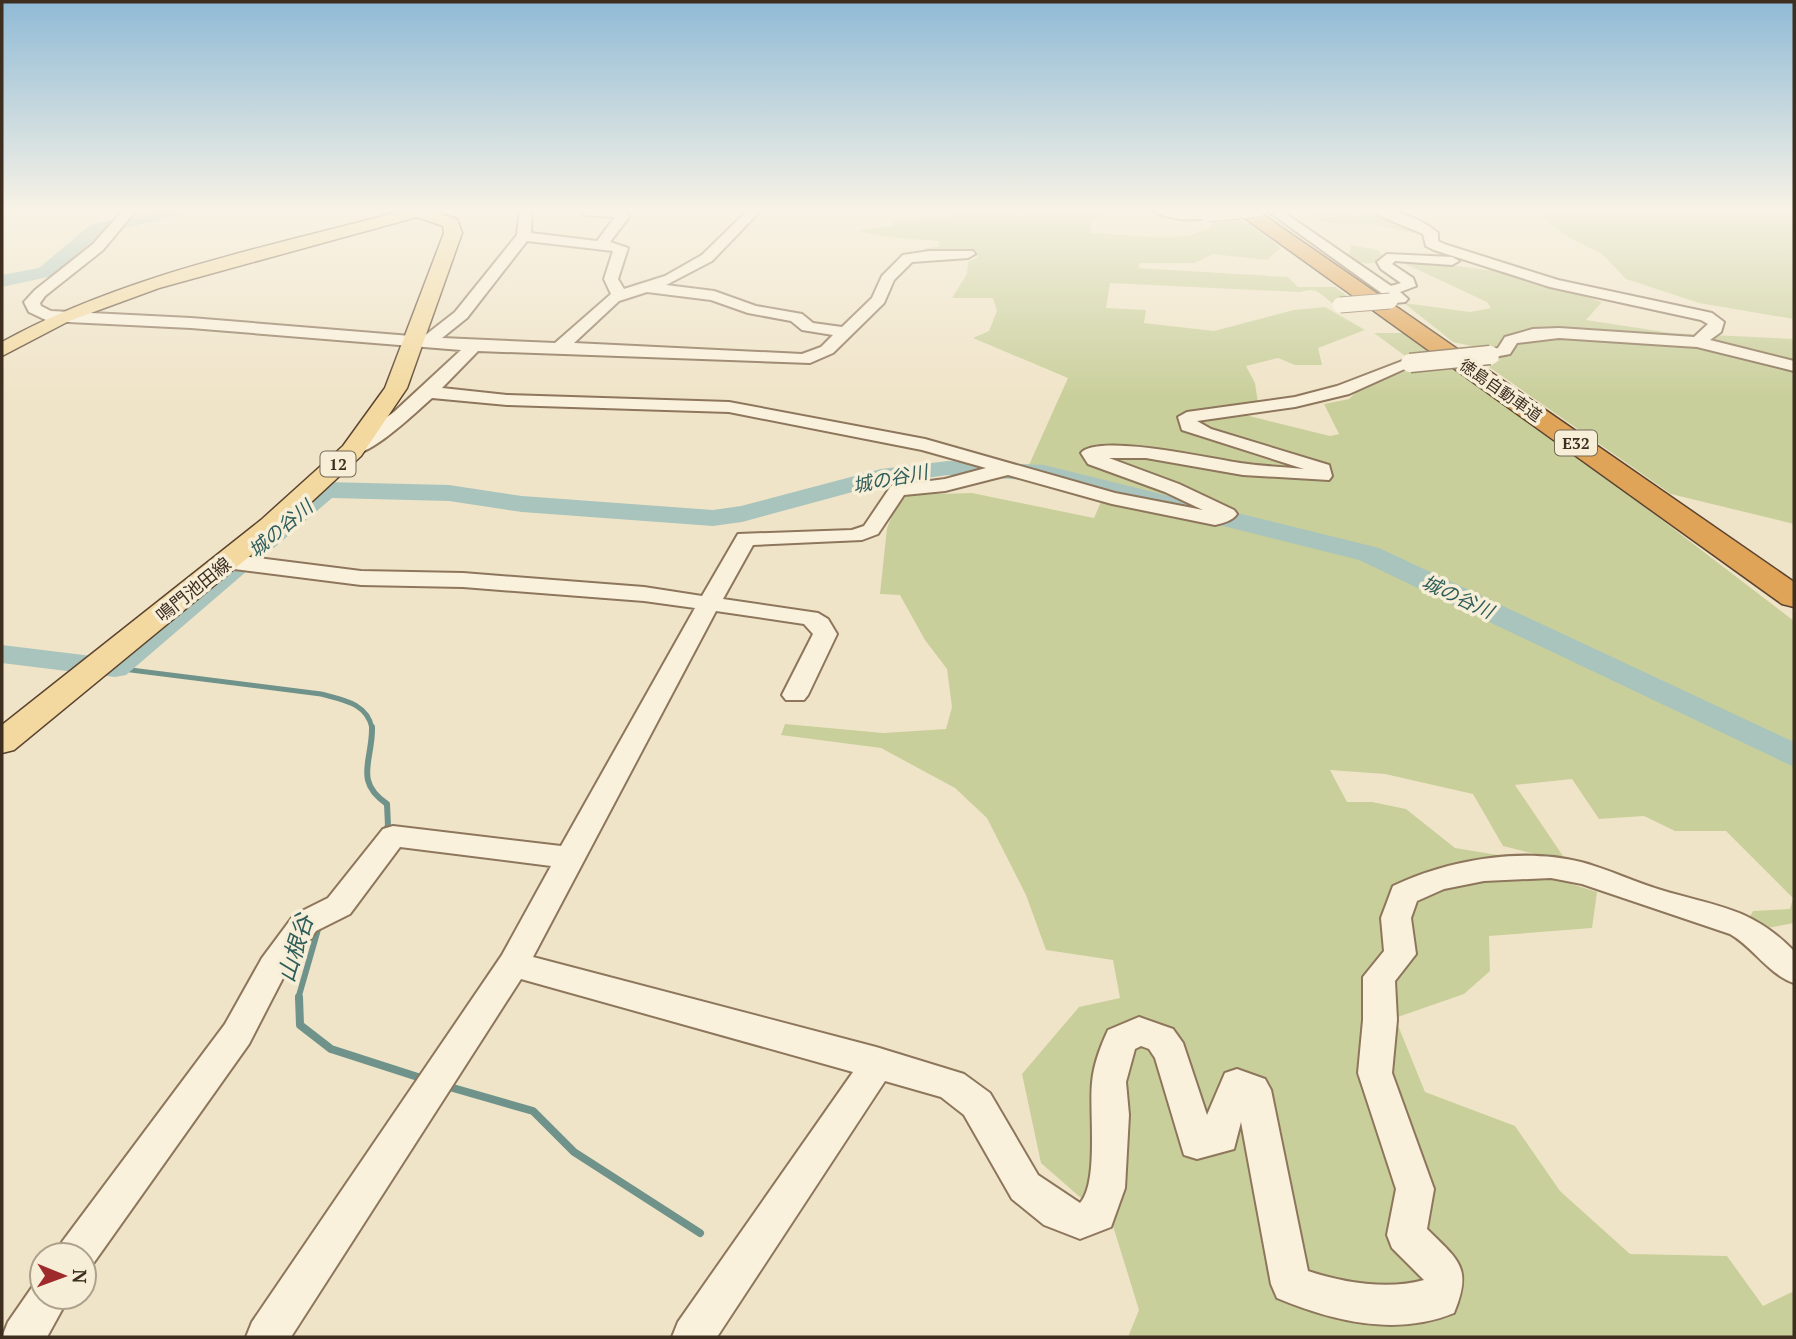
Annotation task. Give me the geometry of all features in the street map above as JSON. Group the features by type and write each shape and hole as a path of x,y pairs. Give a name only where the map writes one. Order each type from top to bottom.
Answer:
{"highway":[{"name":"徳島自動車道","path":"1331,271 1794,597"}],"main road":[{"name":"鳴門池田線","path":"2,350 62,317 152,284 199,271"},
{"name":"鳴門池田線","path":"2,742 226,561 352,451 396,388 420,342 441,271"}],"street":[{"path":"69,271 32,302 34,309 48,316 191,323 474,346 660,350 804,359 827,350 879,300 887,279 895,271"},
{"path":"420,342 461,315 495,271"},
{"path":"613,271 611,279 613,288 621,294"},
{"path":"558,349 621,294 650,287 687,271"},
{"path":"1356,271 1390,296"},
{"path":"1340,305 1390,296 1409,286 1409,281 1394,271"},
{"path":"1520,271 1574,289 1706,316 1716,322 1715,329 1697,342"},
{"path":"650,287 715,296 752,310 796,317 808,327 845,332"},
{"path":"428,392 507,400 644,402 729,407 925,445 1112,498 1215,519 1227,514 1172,488 1095,460 1091,453 1146,452 1243,469 1322,476 1322,469 1306,461 1211,436 1188,426 1187,416 1295,402 1343,390 1410,363 1490,355 1504,351 1511,340 1533,334 1599,334 1697,342 1794,366"},
{"path":"352,451 389,426 474,346"},
{"path":"267,1337 513,964 572,858 664,681 746,539 855,536 871,530 898,490 945,485 1006,469"},
{"path":"226,561 361,578 463,580 644,594 810,618 820,624 825,634 795,695"},
{"path":"86,1241 230,1044 273,967 305,923 340,906 393,836 572,858"},
{"path":"513,964 952,1085 977,1104 1025,1187 1057,1212 1080,1221 1097,1214 1105,1188 1111,1115 1109,1082 1120,1040 1139,1031 1161,1039 1171,1053 1197,1143 1221,1138 1226,1106 1237,1084 1253,1090 1291,1284 1322,1298 1354,1304 1401,1305 1440,1299 1445,1274 1406,1235 1415,1189 1375,1073 1381,1020 1379,977 1400,954 1395,918 1404,894 1423,882 1489,872 1542,866 1573,871 1640,895 1731,921 1753,932 1794,970"},
{"path":"693,1337 870,1076 876,1062"},
{"path":"23,1337 39,1311"}],"green space":[{"path":"967,271 1196,271 1288,277 1298,287 1335,287 1354,301 1332,303 1318,292 1310,290 1300,292 1110,283 1106,308 1146,310 1144,323 1214,331 1294,310 1325,307 1365,330 1318,348 1322,365 1295,365 1278,358 1246,366 1255,383 1258,403 1245,415 1330,436 1339,434 1324,404 1349,399 1359,389 1419,366 1374,333 1403,333 1581,458 1794,621 1794,923 1762,929 1748,920 1753,911 1790,909 1793,898 1726,831 1675,831 1644,816 1599,819 1572,779 1515,785 1567,862 1503,846 1473,794 1385,774 1330,770 1347,802 1372,802 1406,809 1455,848 1510,857 1546,876 1597,892 1592,928 1489,936 1490,971 1464,994 1395,1018 1425,1092 1515,1126 1560,1191 1630,1254 1727,1256 1763,1306 1794,1291 1794,1337 1128,1337 1139,1310 1113,1226 1041,1163 1022,1074 1079,1007 1120,998 1113,960 1046,950 1026,895 987,818 955,788 881,748 781,735 785,724 883,733 946,729 952,707 947,669 925,640 900,595 880,594 887,528 901,495 972,493 1094,518 1108,486 1029,465 1068,378 973,338 989,331 997,311 993,298 952,298"},
{"path":"1421,271 1506,271 1602,302 1586,320 1671,333 1794,339 1794,524 1671,494 1489,367 1500,360 1476,347 1453,342 1404,303 1470,312 1491,308 1487,302"},
{"path":"1619,271 1794,271 1794,319 1699,303 1626,279"}],"waterway":[{"path":"2,281 46,271"},
{"name":"城の谷川","path":"2,654 115,668 326,490 449,493 522,504 713,518 742,514 881,477 948,468 1044,473 1369,554 1794,756"},
{"name":"山根谷","path":"115,668 321,694 353,704 365,713 372,728"},
{"name":"山根谷","path":"372,728 368,778 370,787 387,804 388,826 384,832"},
{"name":"山根谷","path":"298,999 319,926"},
{"name":"山根谷","path":"299,997 300,1025 331,1049 424,1079"},
{"name":"山根谷","path":"446,1086 533,1111 574,1152 700,1233"}]}
